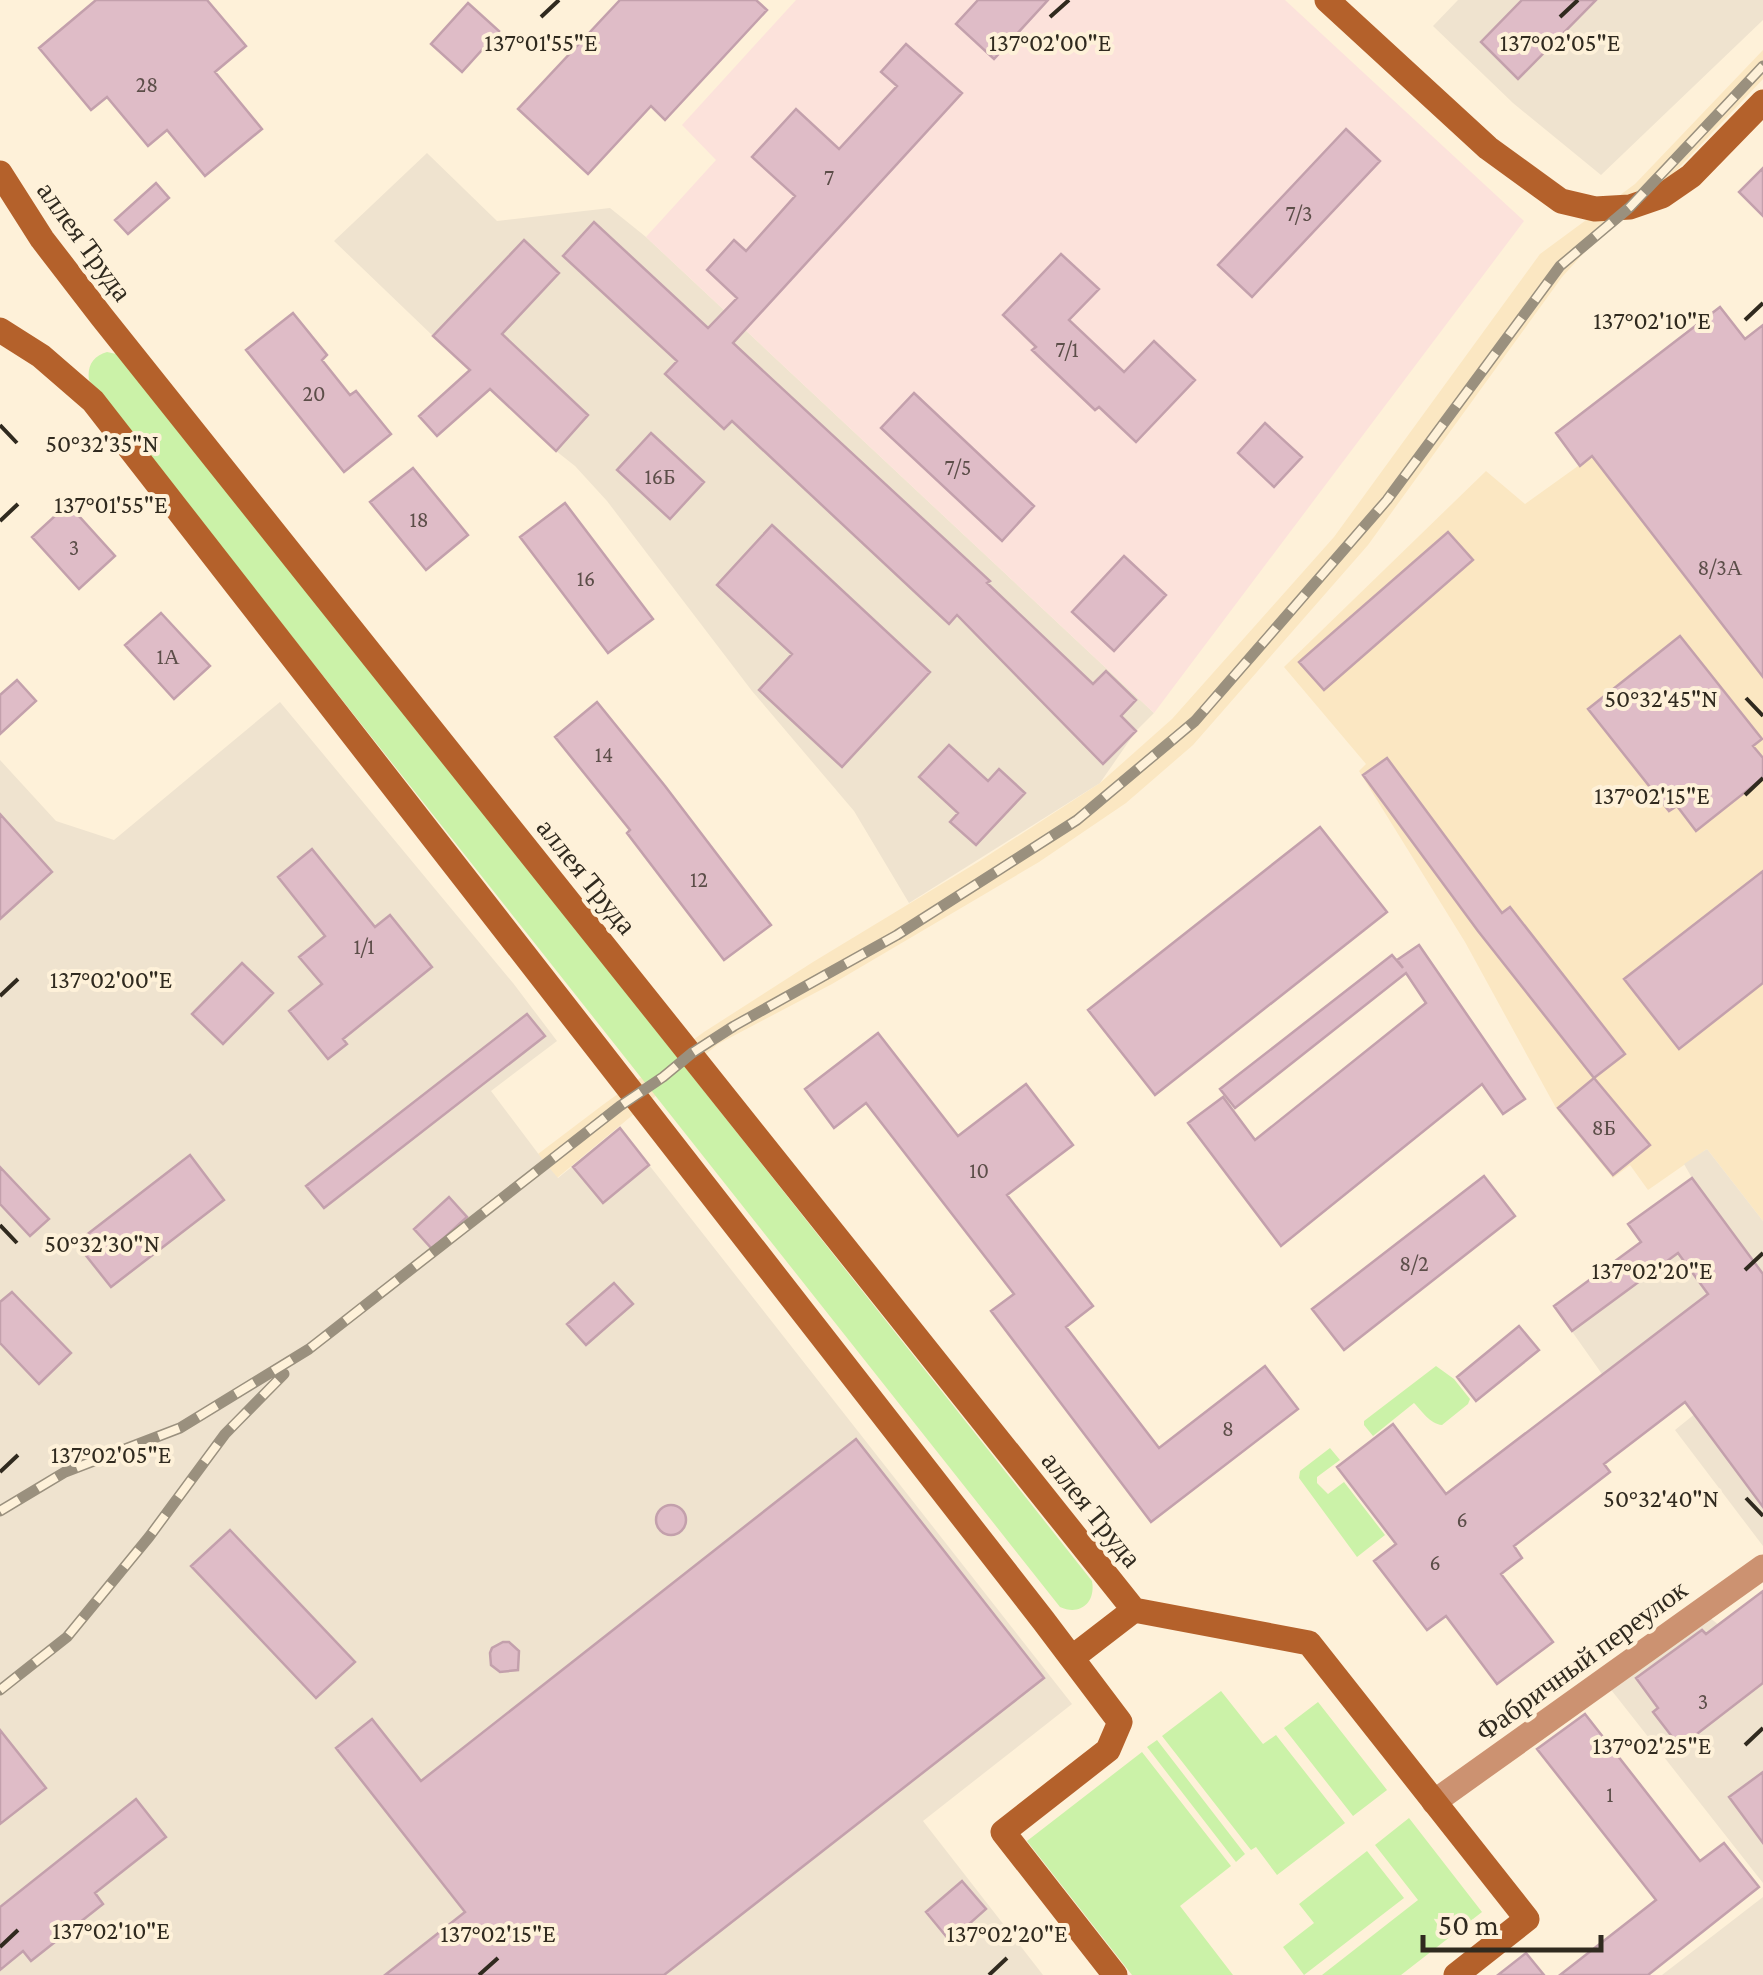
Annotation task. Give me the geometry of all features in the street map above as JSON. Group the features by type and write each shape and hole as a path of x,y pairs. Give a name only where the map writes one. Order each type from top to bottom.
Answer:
{"street":[{"path":"1327,0 1488,148 1561,201 1594,209 1630,208 1662,196 1691,176 1763,102"},
{"name":"аллея Труда","path":"0,173 42,238 102,317 1134,1610 1308,1643 1526,1919 1456,1975"},
{"path":"0,330 41,356 93,400 1120,1722 1108,1750 1003,1832 1115,1975"},
{"name":"Фабричный переулок","path":"1434,1802 1763,1567"},
{"name":"аллея Труда","path":"1073,1658 1134,1610"}],"shaded area":[{"path":"796,0 1285,0 1524,221 1154,713 646,237 716,160 682,125"},
{"path":"1458,0 1763,0 1763,20 1601,175 1513,103 1433,26"},
{"path":"1763,50 1763,79 1659,189 1592,244 1562,277 1368,545 1193,745 1126,803 1039,862 832,984 718,1044 557,1178 538,1154 604,1104 704,1032 1100,783 1172,719 1334,537 1540,254 1635,184"},
{"path":"427,153 497,221 610,208 646,237 1154,713 1136,731 1100,783 909,903 854,811 752,691 607,501 575,466 334,241"},
{"path":"1592,456 1763,677 1763,1221 1707,1149 1648,1190 1630,1165 1613,1178 1556,1108 1465,942 1359,771 1366,764 1284,667 1486,471 1525,504"},
{"path":"280,702 557,1041 491,1091 546,1164 558,1178 620,1128 1072,1704 923,1821 1043,1975 0,1975 0,760 56,821 114,840"},
{"path":"1707,1149 1763,1221 1763,1546 1675,1430 1733,1383 1684,1312 1602,1374 1554,1306 1640,1242 1628,1224 1692,1178 1684,1164"},
{"path":"1703,1612 1732,1636 1763,1619 1763,1883 1605,1682"},
{"path":"1763,1897 1763,1975 1662,1975"}],"green space":[{"path":"107,352 121,355 1092,1581 1092,1596 1085,1606 1074,1610 1060,1607 89,380 92,362"},
{"path":"1436,1366 1454,1379 1470,1399 1468,1404 1442,1425 1430,1420 1414,1403 1373,1436 1364,1421"},
{"path":"1330,1448 1340,1460 1317,1477 1317,1483 1328,1494 1344,1482 1385,1535 1357,1557 1299,1478 1300,1471"},
{"path":"1221,1691 1263,1744 1276,1735 1345,1823 1277,1875 1256,1847 1251,1850 1162,1736"},
{"path":"1318,1702 1387,1790 1353,1816 1284,1728"},
{"path":"1157,1740 1245,1854 1236,1862 1147,1747"},
{"path":"1142,1752 1231,1866 1180,1906 1233,1975 1132,1975 1027,1841"},
{"path":"1409,1818 1482,1912 1401,1975 1322,1975 1418,1900 1375,1845"},
{"path":"1367,1851 1404,1898 1304,1975 1283,1947 1314,1923 1299,1904"}],"building":[{"path":"96,0 207,0 246,46 215,72 262,129 205,176 167,130 148,146 107,97 91,110 39,48"},
{"path":"620,0 756,0 767,10 665,120 651,106 588,174 518,109"},
{"path":"978,0 1048,0 994,59 956,24"},
{"path":"1522,0 1596,0 1518,79 1481,42"},
{"path":"468,3 499,31 462,72 431,44"},
{"path":"906,44 962,93 733,343 990,581 987,583 1093,684 1106,671 1136,700 1121,716 1136,731 1103,764 957,615 949,624 732,421 724,429 665,374 677,361 563,256 594,222 708,328 737,298 707,270 734,240 746,251 795,196 752,157 796,109 839,149 897,86 881,72"},
{"path":"1346,129 1380,161 1252,297 1218,265"},
{"path":"1763,168 1763,216 1739,192"},
{"path":"156,183 169,198 128,234 115,220"},
{"path":"524,240 559,273 502,334 588,415 556,451 490,389 437,436 419,416 470,370 433,336"},
{"path":"1061,254 1099,289 1069,320 1124,372 1154,341 1195,380 1136,442 1099,407 1095,410 1032,350 1036,347 1003,315"},
{"path":"1720,307 1745,339 1763,325 1763,677 1592,456 1580,466 1556,433"},
{"path":"293,313 327,355 322,360 350,395 356,391 391,434 344,472 246,350"},
{"path":"914,393 1034,506 1002,541 881,428"},
{"path":"1265,423 1302,457 1274,487 1238,453"},
{"path":"651,433 704,482 670,519 617,470"},
{"path":"413,468 468,535 426,570 370,502"},
{"path":"565,503 653,619 608,653 520,537"},
{"path":"68,504 115,556 79,589 32,537"},
{"path":"772,525 930,672 842,767 759,690 792,654 717,585"},
{"path":"1448,532 1473,560 1324,690 1299,662"},
{"path":"1124,556 1166,595 1114,651 1072,612"},
{"path":"161,613 210,666 174,699 125,645"},
{"path":"1680,636 1762,739 1753,746 1763,758 1763,778 1696,831 1677,806 1669,811 1588,709"},
{"path":"17,680 36,701 0,734 0,695"},
{"path":"597,702 771,925 724,960 627,833 630,830 555,737"},
{"path":"949,745 988,781 999,769 1025,793 976,845 950,822 958,813 919,777"},
{"path":"1387,758 1502,913 1510,907 1625,1054 1594,1078 1478,931 1363,775"},
{"path":"0,814 52,872 0,919"},
{"path":"1320,827 1387,912 1155,1095 1088,1010"},
{"path":"312,849 375,927 390,915 432,967 343,1039 347,1044 328,1059 289,1011 322,984 299,957 325,936 278,877"},
{"path":"1763,871 1763,983 1679,1049 1624,979"},
{"path":"1419,945 1525,1099 1503,1114 1482,1084 1281,1246 1188,1123 1223,1097 1255,1140 1426,1003 1406,973 1235,1108 1220,1089 1392,955 1403,968 1397,960"},
{"path":"242,963 273,993 223,1044 192,1014"},
{"path":"527,1014 545,1036 324,1208 306,1186"},
{"path":"878,1033 958,1136 1026,1084 1073,1145 1007,1195 1093,1306 1066,1327 1159,1448 1265,1366 1298,1409 1151,1522 991,1311 1014,1294 866,1103 834,1128 805,1089"},
{"path":"1594,1078 1650,1145 1613,1175 1558,1108"},
{"path":"620,1128 649,1165 603,1203 573,1167"},
{"path":"190,1155 224,1200 111,1287 76,1243"},
{"path":"0,1167 49,1219 30,1236 0,1204"},
{"path":"1484,1176 1515,1216 1344,1350 1312,1309"},
{"path":"1692,1178 1763,1274 1763,1507 1685,1402 1604,1464 1610,1472 1514,1546 1522,1558 1501,1574 1553,1642 1497,1684 1446,1616 1427,1630 1374,1561 1396,1544 1337,1467 1393,1424 1446,1494 1708,1294 1678,1253 1572,1331 1554,1306 1641,1242 1628,1224"},
{"path":"449,1197 467,1217 432,1249 414,1229"},
{"path":"614,1283 633,1304 586,1345 567,1324"},
{"path":"12,1292 71,1353 39,1384 0,1343 0,1302"},
{"path":"1519,1326 1539,1350 1476,1401 1457,1377"},
{"path":"856,1439 1044,1678 664,1975 385,1975 465,1912 336,1748 372,1719 421,1781"},
{"path":"671,1505 682,1509 686,1520 682,1531 671,1535 660,1531 656,1520 660,1509"},
{"path":"230,1530 355,1662 316,1698 191,1566"},
{"path":"1763,1591 1763,1683 1680,1747 1653,1712 1658,1708 1636,1678 1702,1630 1706,1634"},
{"path":"503,1642 519,1651 518,1670 500,1672 491,1665 492,1648"},
{"path":"1585,1714 1700,1861 1724,1843 1759,1887 1648,1975 1560,1975 1656,1900 1537,1749"},
{"path":"0,1730 46,1788 0,1824"},
{"path":"1763,1772 1763,1843 1729,1797"},
{"path":"136,1799 166,1837 95,1893 103,1904 31,1961 23,1951 0,1970 0,1907"},
{"path":"962,1881 986,1909 950,1941 926,1912"},
{"path":"1526,1953 1544,1975 1498,1975"}],"railway":[{"path":"0,1511 65,1472 180,1428 309,1349 692,1053 897,935 1077,820 1195,721 1387,500 1560,266 1630,207 1763,66"},
{"path":"0,1690 67,1637 149,1537 225,1434 284,1374"}]}
